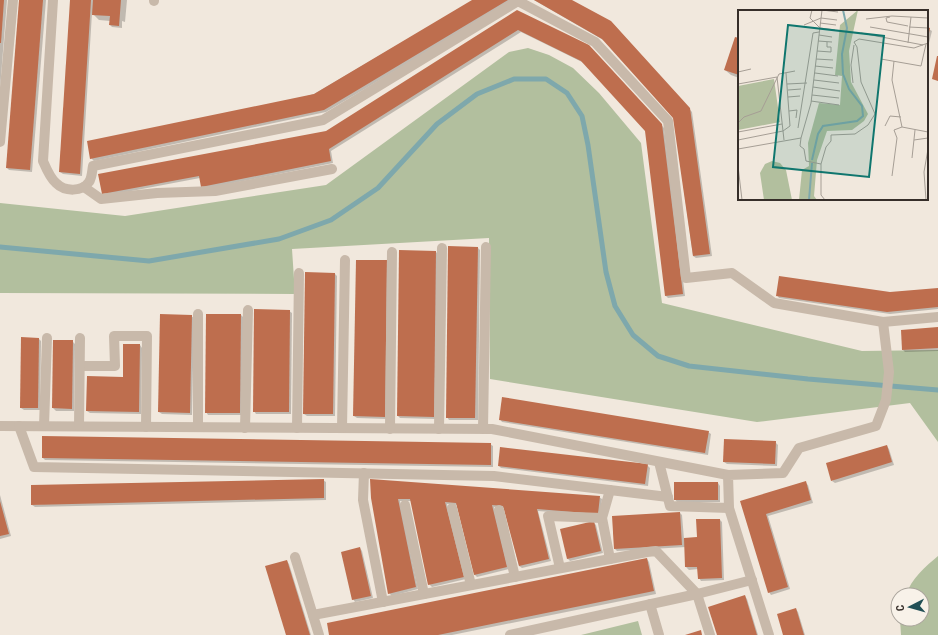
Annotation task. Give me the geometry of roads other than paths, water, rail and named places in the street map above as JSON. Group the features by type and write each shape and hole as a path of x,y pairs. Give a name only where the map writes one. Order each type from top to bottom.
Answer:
{"lane":[{"path":"0,142 13,0"},
{"path":"54,0 43,161 47,171 55,183 66,189 75,190 84,187 91,180 93,166 323,120 518,1 595,42 668,121 686,278 732,273 774,303 883,322 938,317"},
{"path":"84,187 101,199 157,193 214,191 332,169"},
{"path":"483,429 486,247"},
{"path":"439,429 442,248"},
{"path":"390,429 392,252"},
{"path":"342,428 345,260"},
{"path":"297,428 299,273"},
{"path":"245,428 248,310"},
{"path":"198,314 198,427"},
{"path":"0,426 492,429 728,475 783,473 799,448 876,426 886,400 888,372 883,322"},
{"path":"80,366 115,366 114,336 147,336 146,427"},
{"path":"44,426 47,338"},
{"path":"79,426 80,338"},
{"path":"19,426 34,467 494,476 668,497"},
{"path":"659,462 670,506 729,508"},
{"path":"364,473 363,500 383,602"},
{"path":"728,475 729,508 769,635"},
{"path":"610,490 602,518 610,559"},
{"path":"405,504 424,594"},
{"path":"452,508 471,585"},
{"path":"500,510 515,577"},
{"path":"560,568 548,516 602,518"},
{"path":"313,615 656,551 697,594 710,635"},
{"path":"295,557 319,635"},
{"path":"510,635 697,594 752,580"},
{"path":"650,604 659,635"}],"waterway":[{"path":"0,247 149,261 279,239 331,220 378,188 437,124 477,94 514,79 546,79 567,93 582,116 588,145 606,272 615,306 633,335 658,356 689,366 808,379 938,390"}]}
